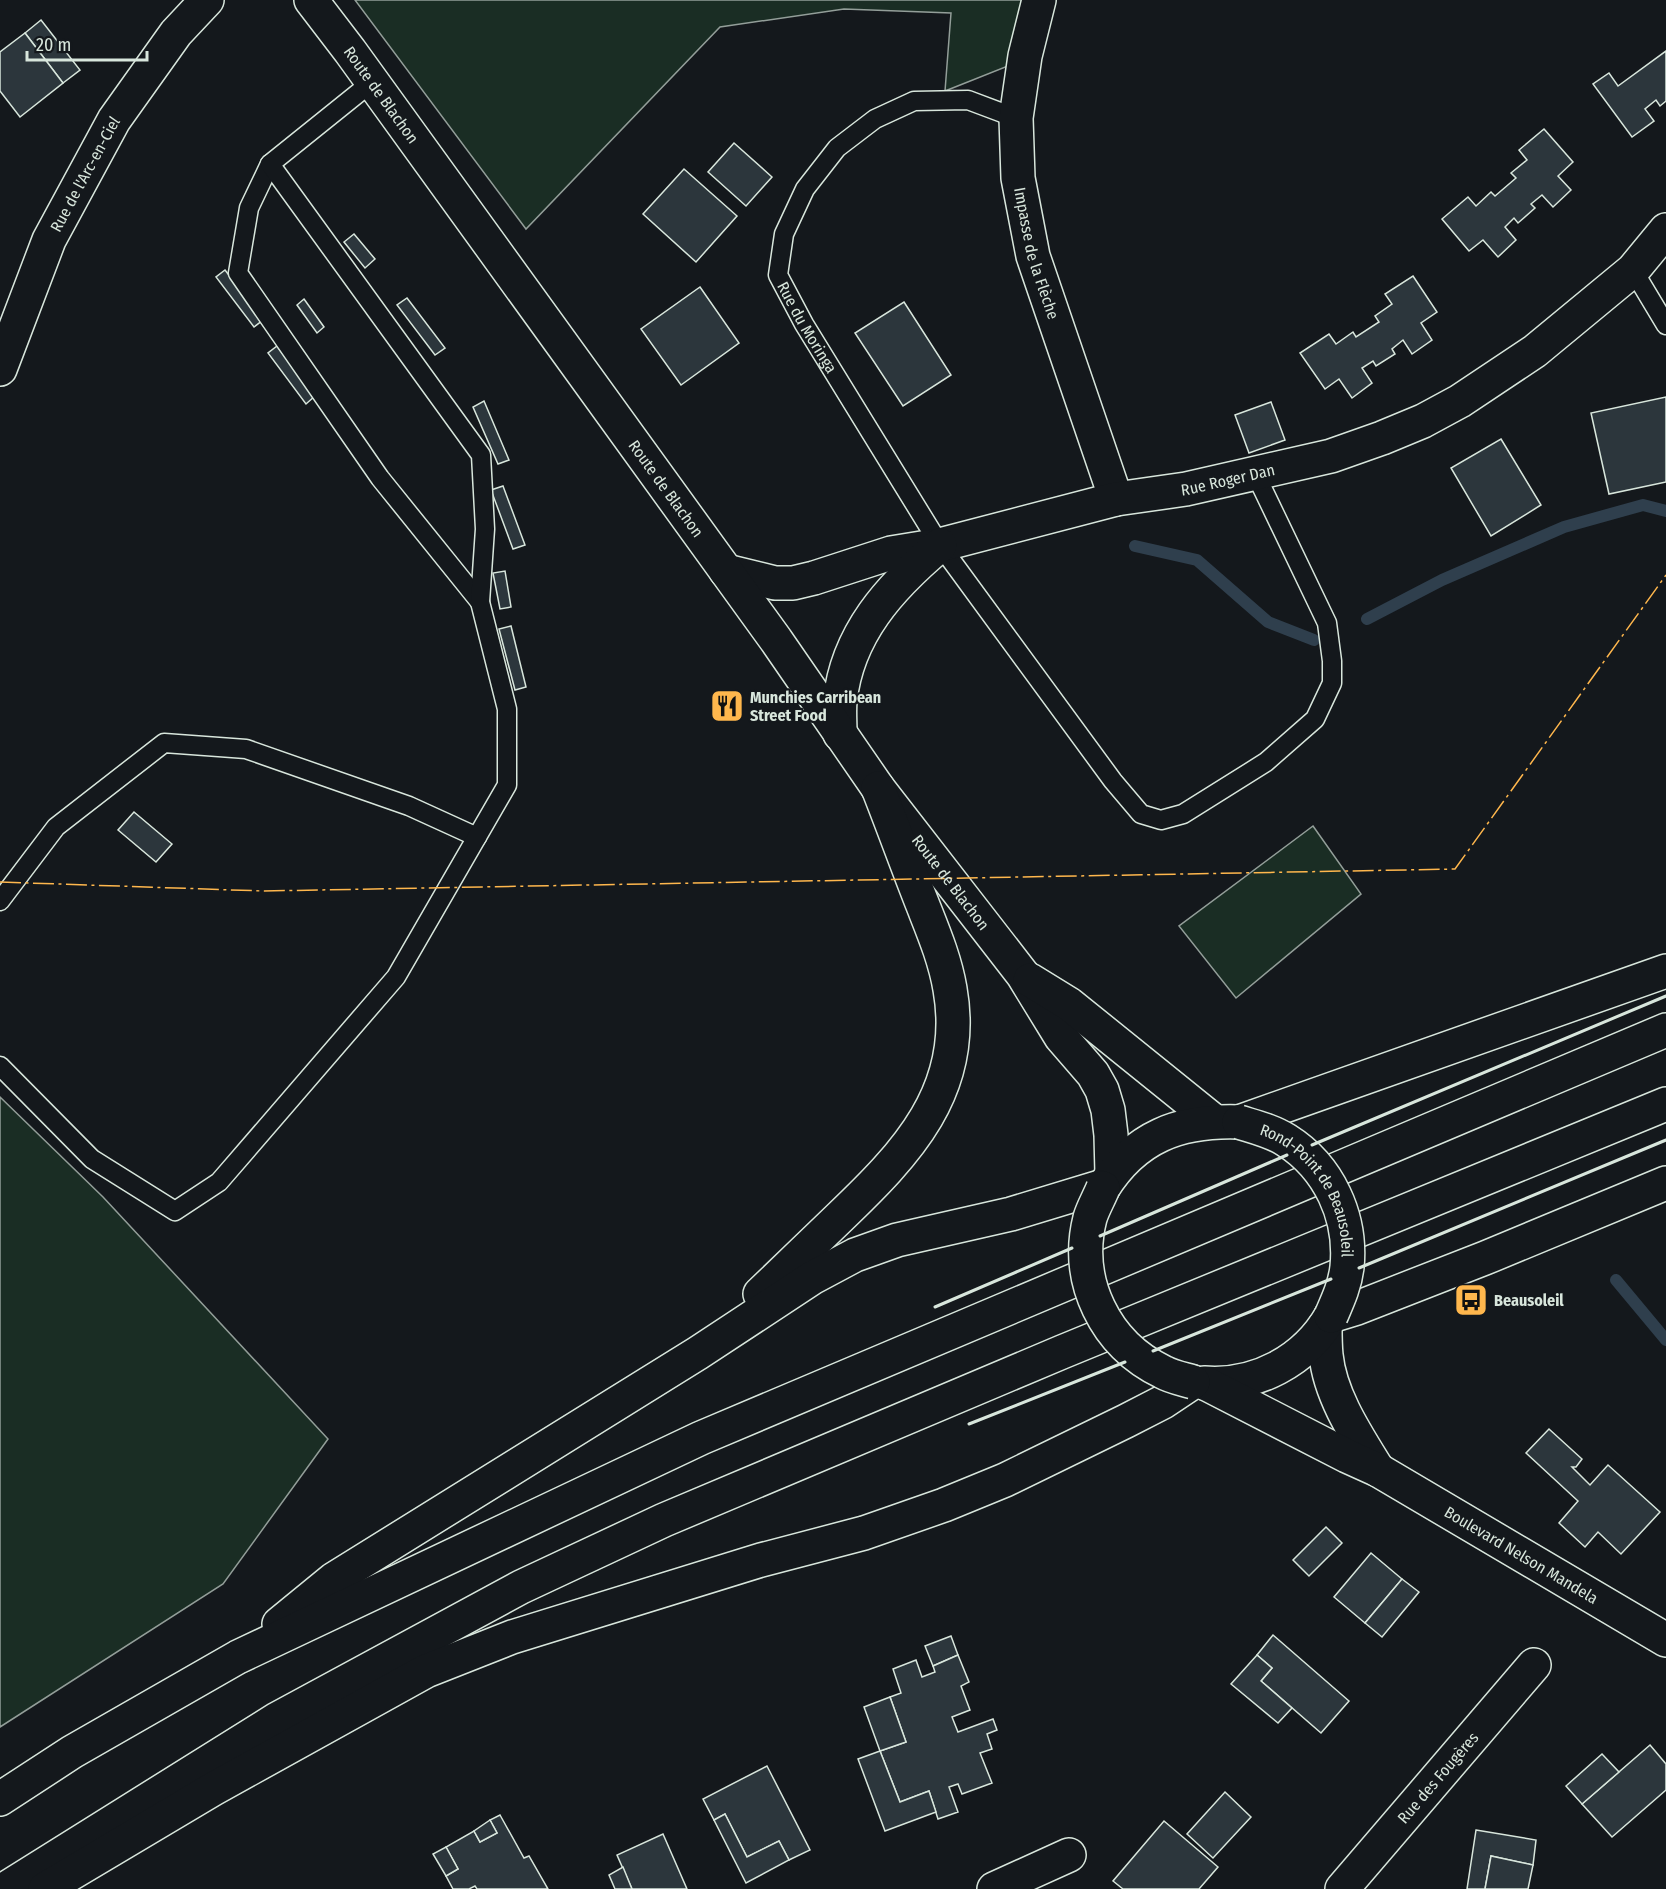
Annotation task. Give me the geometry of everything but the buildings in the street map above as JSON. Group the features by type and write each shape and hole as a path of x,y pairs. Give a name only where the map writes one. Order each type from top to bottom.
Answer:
{"main road":[{"name":"Rue de l'Arc-en-Ciel","path":"0,369 49,240 108,130 176,33 207,0"},
{"name":"Route de Blachon","path":"311,0 726,571 878,788 1023,975 1061,1037 1093,1074 1102,1090 1112,1135 1107,1181"},
{"name":"Impasse de la Flèche","path":"1039,0 1025,56 1016,118 1018,178 1033,256 1116,499"},
{"name":"Rue Roger Dan","path":"726,571 765,582 794,583 891,553 940,545 1116,499 1186,489 1331,456 1382,438 1422,422 1460,401 1535,351 1633,270 1666,230"},
{"path":"840,734 840,702 844,681 850,656 860,634 892,589 940,545"},
{"path":"698,1353 872,1187 908,1148 942,1089 953,1042 954,1017 950,989 942,956 878,788"},
{"path":"1226,1122 1666,971"},
{"name":"Route de Blachon","path":"1023,975 1069,1004 1226,1122"},
{"path":"0,1799 72,1752 238,1657 701,1438 1666,1030"},
{"path":"5,1889 277,1719 520,1587 664,1520 1040,1361 1666,1104"},
{"name":"Rond-Point de Beausoleil","path":"1226,1122 1263,1129 1286,1139 1306,1155 1323,1174 1335,1195 1344,1219 1348,1244 1347,1269 1341,1293 1328,1321 1307,1347 1286,1365 1261,1376 1234,1383 1200,1383 1164,1373 1137,1357 1115,1336 1098,1309 1089,1280 1086,1248 1090,1218 1107,1181 1132,1152 1157,1136 1185,1125 1226,1122"},
{"path":"238,1657 334,1579 698,1353 812,1278 855,1255 897,1240 1011,1214 1100,1187 1107,1181"},
{"path":"1328,1321 1666,1183"},
{"name":"Boulevard Nelson Mandela","path":"1328,1321 1326,1356 1331,1378 1347,1419 1378,1470"},
{"path":"45,1889 213,1789 426,1671 512,1637 761,1560 864,1533 944,1505 1005,1480 1200,1383"},
{"name":"Boulevard Nelson Mandela","path":"1200,1383 1378,1470 1666,1640"},
{"name":"Rue des Fougères","path":"1342,1889 1534,1665"},
{"path":"994,1889 1070,1855"}],"lane":[{"path":"372,82 270,165 249,208 238,273 380,478 480,602"},
{"name":"Rue du Moringa","path":"1016,118 968,100 915,101 875,119 837,148 805,189 784,234 778,275 804,324 940,545 1113,781 1141,814 1161,820 1183,814 1266,762 1315,719 1332,682 1327,623 1255,473"},
{"path":"0,1066 92,1159 175,1211 219,1182 396,977 507,785 507,708 480,602 485,530 481,455 270,165"},
{"path":"1633,270 1666,326"},
{"path":"0,901 56,827 164,743 246,749 409,806 477,837"}],"green space":[{"path":"355,0 1026,0 1008,66 945,91 951,13 844,9 720,27 526,229"},
{"path":"1313,826 1361,894 1236,998 1179,926"},
{"path":"0,1097 103,1197 328,1439 223,1584 0,1727"}],"waterway":[{"path":"1367,619 1442,580 1564,527 1643,505 1666,511"},
{"path":"1135,546 1197,560 1268,622 1314,640"},
{"path":"1616,1280 1666,1340"}],"wall":[{"path":"1312,1145 1666,996"},
{"path":"1359,1268 1666,1140"},
{"path":"1100,1236 1287,1155"},
{"path":"935,1307 1072,1248"},
{"path":"1153,1351 1331,1279"},
{"path":"969,1424 1125,1362"}],"power":[{"path":"0,882 263,891 1455,869 1666,575"}],"place":[{"name":"Munchies Carribean Street Food","path":"727,706"},
{"name":"Beausoleil","path":"1471,1300"}]}
